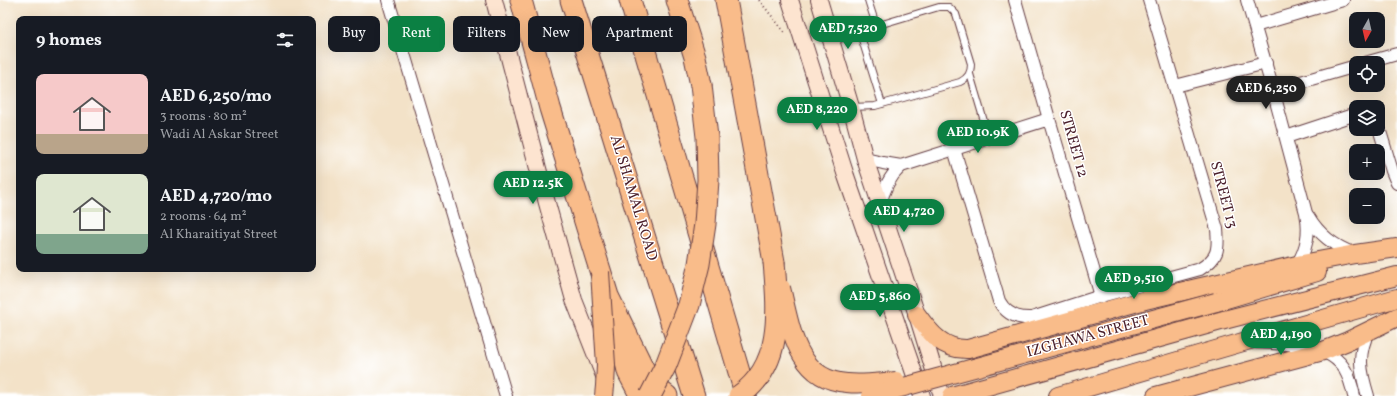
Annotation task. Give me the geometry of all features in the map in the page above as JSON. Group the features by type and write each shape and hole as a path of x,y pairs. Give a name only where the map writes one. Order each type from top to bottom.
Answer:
{"highway":[{"path":"520,0 550,108 608,296 647,376 653,385 666,396"},
{"name":"AL SHAMAL ROAD","path":"571,0 694,396"},
{"path":"630,0 746,396"},
{"path":"650,396 666,364 689,305 699,264 705,224 708,180 708,137 701,85 695,57 676,0"},
{"path":"726,0 774,262 777,310 772,350 767,364 760,376 750,388 739,396"}],"main road":[{"path":"494,0 554,230 574,300 612,396"},
{"path":"790,0 846,176 922,396"},
{"path":"819,0 865,159 917,315 942,396"},
{"path":"917,315 938,340 950,347 968,349 1145,300 1298,265 1355,254 1397,249"},
{"name":"IZGHAWA STREET","path":"871,396 1216,302 1397,249"},
{"path":"774,262 797,345 804,360 816,373 827,379 846,384 931,379"},
{"path":"600,272 606,365 604,396"},
{"path":"952,396 1224,320 1397,276"},
{"path":"608,296 624,363 638,396"},
{"path":"1058,396 1397,298"},
{"path":"1156,396 1323,351 1348,341 1397,317"},
{"path":"963,396 960,379 962,370 970,356 981,345"}],"street":[{"path":"388,0 506,396"},
{"name":"STREET 12","path":"1015,0 1101,296"},
{"name":"STREET 13","path":"954,149 999,301 1006,310 1020,318 1032,318 1101,296 1200,269 1211,262 1215,255 1218,243 1217,229 1149,0"},
{"path":"1247,0 1266,63 1306,213 1308,234 1303,254 1298,265"},
{"path":"1255,26 1343,0"},
{"path":"1385,57 1397,54"},
{"path":"1175,86 1266,63"},
{"path":"1273,90 1349,68"},
{"path":"1286,137 1349,116"},
{"path":"880,207 882,195 887,184 893,174 901,166 1049,119"},
{"path":"1381,136 1397,183"},
{"path":"865,159 901,166"},
{"path":"1306,213 1326,239 1355,254"},
{"path":"1368,396 1362,377 1360,358 1369,330"},
{"path":"1236,344 1287,344 1323,351 1336,358 1345,369 1354,396"}],"lane":[{"path":"868,0 876,25"},
{"path":"831,44 844,36 859,30 939,7 949,7 956,14 971,64 970,74 989,138"},
{"path":"859,30 882,104"},
{"path":"851,107 867,107 882,104 960,82 970,74"}]}
